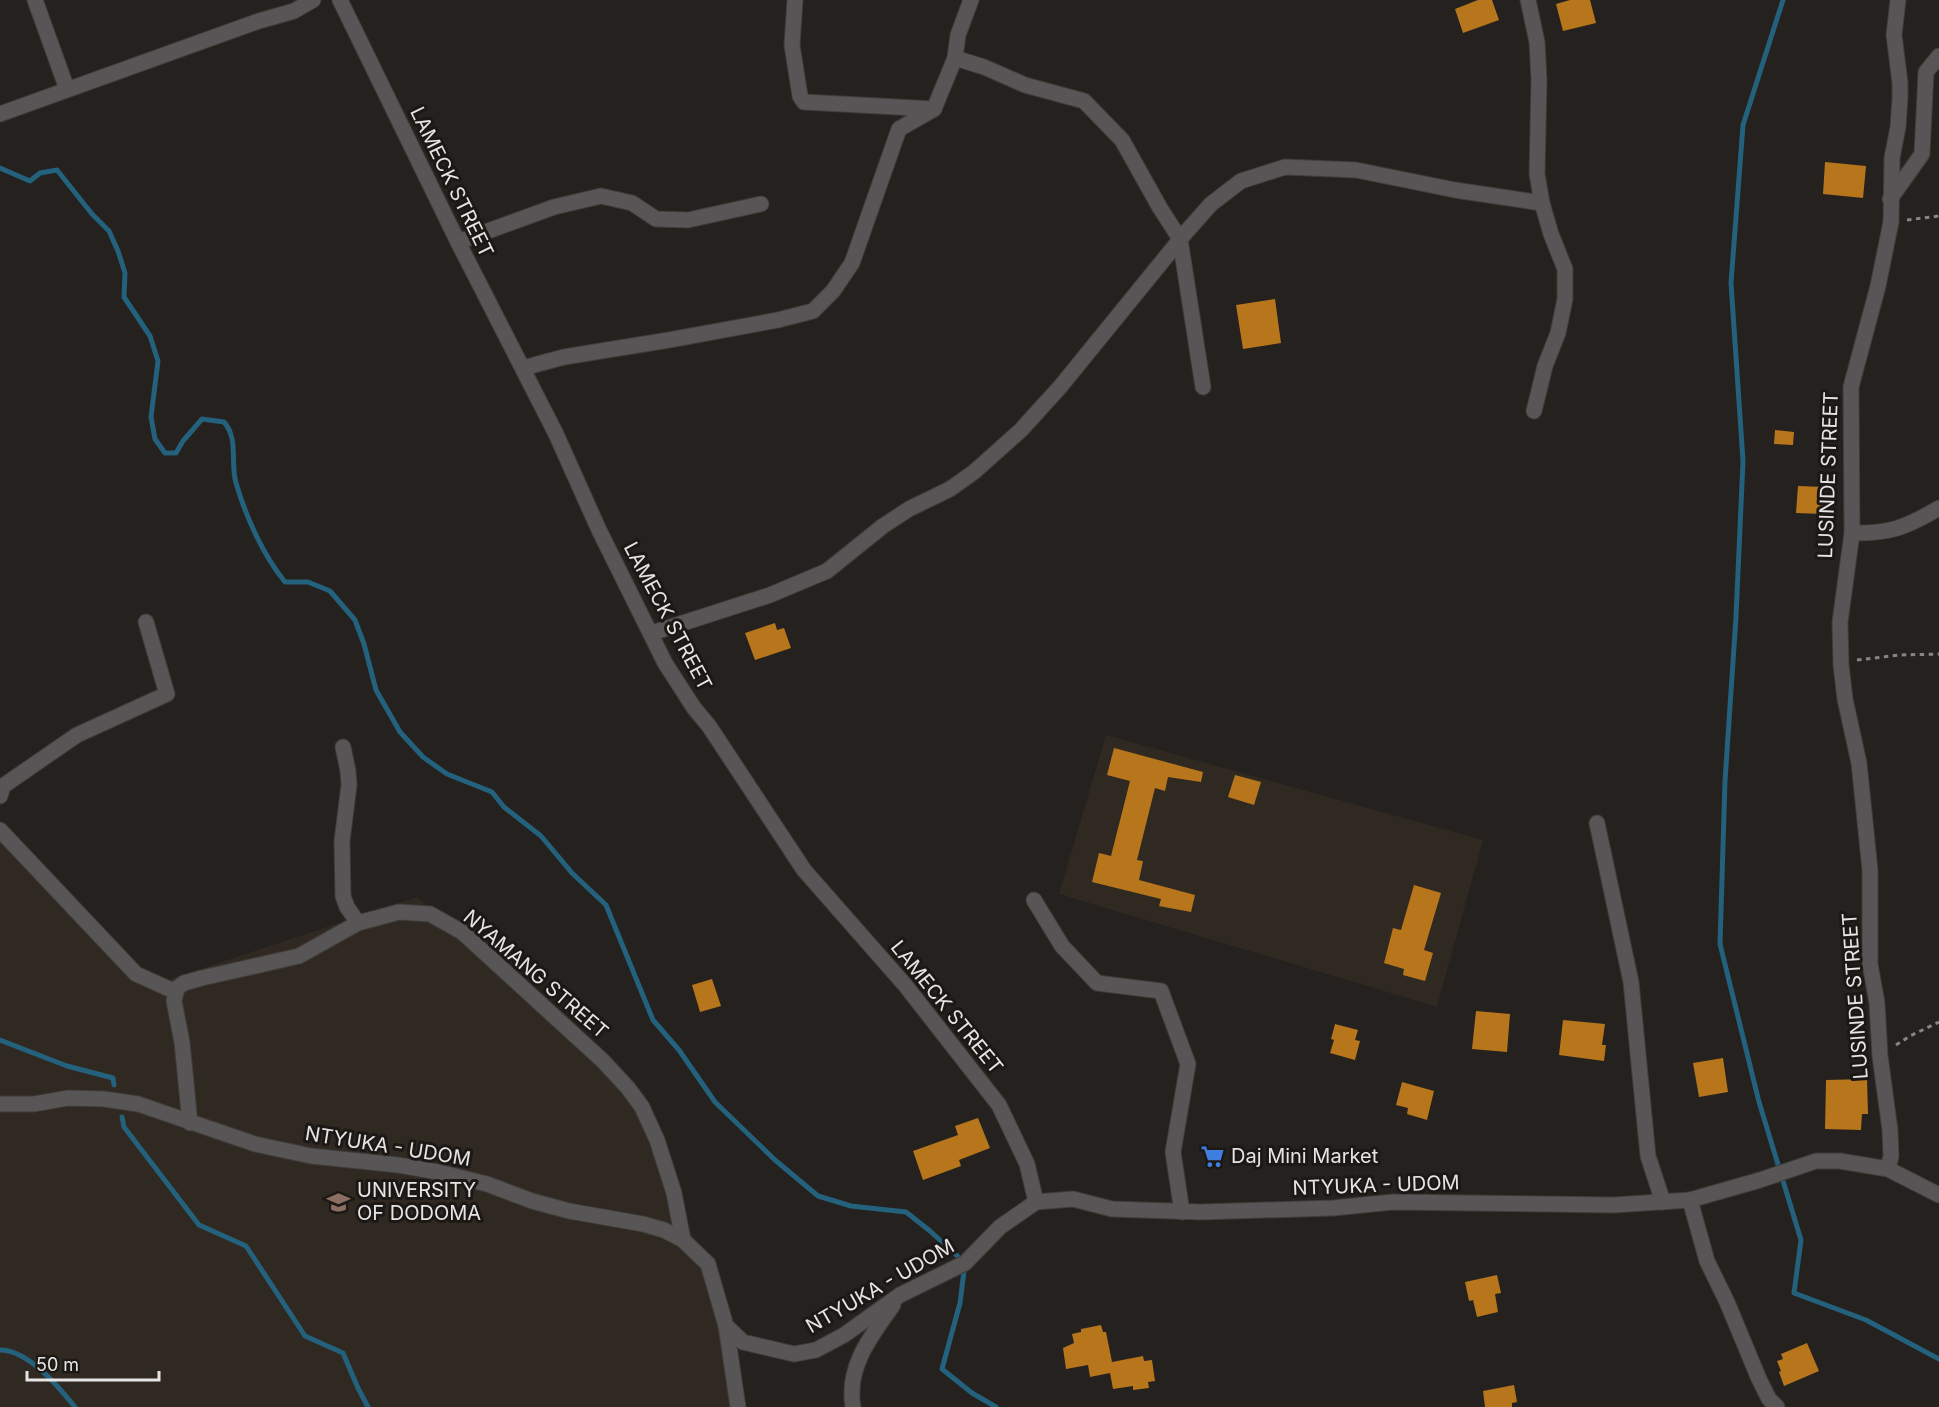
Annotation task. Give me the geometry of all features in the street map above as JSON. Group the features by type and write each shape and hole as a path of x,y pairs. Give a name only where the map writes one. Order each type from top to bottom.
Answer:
{"street":[{"path":"35,0 67,89"},
{"path":"0,114 259,21 294,11 313,0"},
{"name":"LAMECK STREET","path":"340,0 458,242 556,434 599,530 665,663 804,870 905,985 999,1105 1027,1164 1036,1202"},
{"path":"795,0 792,45 800,96 804,102 934,109"},
{"path":"523,368 564,357 778,320 813,311 833,291 852,263 899,129 934,109 955,58 958,35 971,0"},
{"path":"1528,0 1537,42 1540,115 1537,174 1551,234 1565,269 1564,299 1558,333 1545,366 1534,411"},
{"name":"LUSINDE STREET","path":"1888,1169 1891,1156 1890,1130 1880,1056 1877,1004 1870,964 1870,870 1859,763 1845,699 1840,622 1852,533 1850,507 1851,387 1878,286 1891,222 1892,158 1898,127 1900,98 1894,35 1898,0"},
{"path":"1890,199 1922,154 1926,72 1939,56"},
{"path":"955,58 984,66 1025,85 1084,101 1122,140 1180,239 1203,387"},
{"path":"652,633 770,595 827,571 883,526 909,509 950,489 974,472 1021,430 1060,387 1211,204 1241,181 1286,167 1356,170 1455,190 1542,203"},
{"path":"458,242 554,207 601,196 632,203 656,219 688,220 761,204"},
{"path":"1852,533 1878,533 1895,529 1939,508"},
{"path":"0,796 3,786 77,735 167,694 146,621"},
{"path":"343,747 349,785 342,841 343,896 347,907 358,923"},
{"path":"1597,823 1631,982 1648,1156 1663,1202"},
{"path":"0,830 136,974 176,992 174,1001 182,1042 190,1123"},
{"path":"1034,900 1062,946 1097,983 1161,991 1188,1064 1173,1152 1182,1212"},
{"name":"NYAMANG STREET","path":"176,992 184,982 299,956 358,923 399,912 430,914 462,932 603,1061 628,1088 642,1107 657,1140 674,1193 683,1240"},
{"name":"NTYUKA - UDOM","path":"0,1104 34,1104 68,1098 104,1099 138,1104 255,1144 300,1153 438,1172 487,1184 532,1201 569,1211 664,1230 683,1240 708,1264 726,1326 743,1342 794,1354 816,1350 843,1335 900,1295 965,1263 1000,1227 1036,1202 1073,1199 1112,1209 1182,1212 1333,1208 1393,1202 1614,1205 1690,1200 1816,1161 1840,1161 1888,1169 1939,1195"},
{"path":"1690,1200 1707,1261 1759,1379 1769,1399 1777,1407"},
{"path":"854,1407 852,1397 854,1371 867,1342 900,1295"},
{"path":"726,1326 738,1407"}],"path":[{"path":"1891,222 1939,216"},
{"path":"1841,665 1874,658 1939,654"},
{"path":"1880,1056 1910,1036 1939,1022"}],"shaded area":[{"path":"1106,735 1483,840 1437,1007 1059,894"},
{"name":"UNIVERSITY OF DODOMA","path":"0,836 143,988 417,897 626,1079 731,1326 740,1407 0,1407"}],"building":[{"path":"1478,0 1492,0 1499,20 1463,33 1455,9"},
{"path":"1570,0 1590,0 1596,23 1563,31 1556,4"},
{"path":"1825,162 1866,166 1863,198 1823,194"},
{"path":"1275,299 1281,343 1243,349 1236,305"},
{"path":"1775,430 1794,432 1793,445 1774,444"},
{"path":"1798,486 1824,487 1823,514 1796,513"},
{"path":"775,623 777,630 784,628 791,648 755,660 745,633"},
{"path":"1114,748 1203,772 1201,782 1168,777 1165,791 1155,788 1137,860 1143,861 1139,880 1195,895 1191,912 1159,906 1161,899 1092,882 1099,853 1111,856 1130,781 1107,775"},
{"path":"1235,775 1261,782 1254,805 1228,797"},
{"path":"1414,885 1441,893 1424,950 1433,953 1425,981 1403,975 1404,969 1384,963 1393,928 1401,930"},
{"path":"712,979 721,1006 700,1012 692,985"},
{"path":"1476,1011 1510,1014 1507,1052 1472,1049"},
{"path":"1563,1020 1605,1024 1602,1045 1606,1045 1604,1061 1559,1055"},
{"path":"1335,1024 1358,1030 1355,1040 1360,1041 1355,1060 1330,1053"},
{"path":"1723,1058 1728,1092 1699,1097 1693,1063"},
{"path":"1867,1079 1868,1114 1862,1114 1861,1130 1825,1129 1826,1080"},
{"path":"1402,1082 1434,1091 1427,1120 1407,1114 1408,1108 1396,1105"},
{"path":"978,1118 990,1148 959,1160 961,1166 923,1180 913,1151 958,1135 955,1126"},
{"path":"1497,1275 1501,1293 1495,1294 1498,1312 1477,1317 1473,1300 1469,1301 1465,1282"},
{"path":"1101,1325 1103,1332 1106,1332 1112,1362 1143,1356 1144,1361 1152,1360 1155,1381 1148,1382 1149,1388 1133,1390 1133,1386 1113,1389 1110,1373 1090,1377 1088,1365 1066,1369 1063,1348 1074,1343 1072,1334 1081,1332 1081,1329"},
{"path":"1807,1343 1819,1371 1784,1386 1777,1361 1783,1359 1781,1354"},
{"path":"1514,1385 1517,1402 1512,1403 1512,1407 1485,1407 1483,1391"}],"waterway":[{"path":"1783,0 1743,125 1731,283 1743,461 1725,781 1720,944 1759,1102 1801,1240 1794,1293 1866,1320 1939,1359"},
{"path":"0,168 30,181 40,173 57,170 92,214 109,231 125,273 124,297 150,336 158,361 151,417 155,439 165,453 176,453 202,419 224,422 229,429 233,443 234,475 240,496 269,560 285,582 308,582 330,591 355,620 376,690 400,732 423,757 447,774 492,792 504,807 541,836 572,873 606,905 653,1020 679,1050 715,1102 775,1160 818,1196 851,1206 906,1212 965,1263 960,1303 942,1369 972,1393 996,1407"},
{"path":"0,1040 67,1066 113,1078 114,1085"},
{"path":"122,1117 124,1127 199,1225 246,1246 305,1336 343,1353 368,1407"},
{"path":"0,1350 11,1352 32,1362 75,1407"}],"place":[{"name":"Daj Mini Market","path":"1213,1156"},
{"name":"UNIVERSITY OF DODOMA","path":"339,1202"}]}
